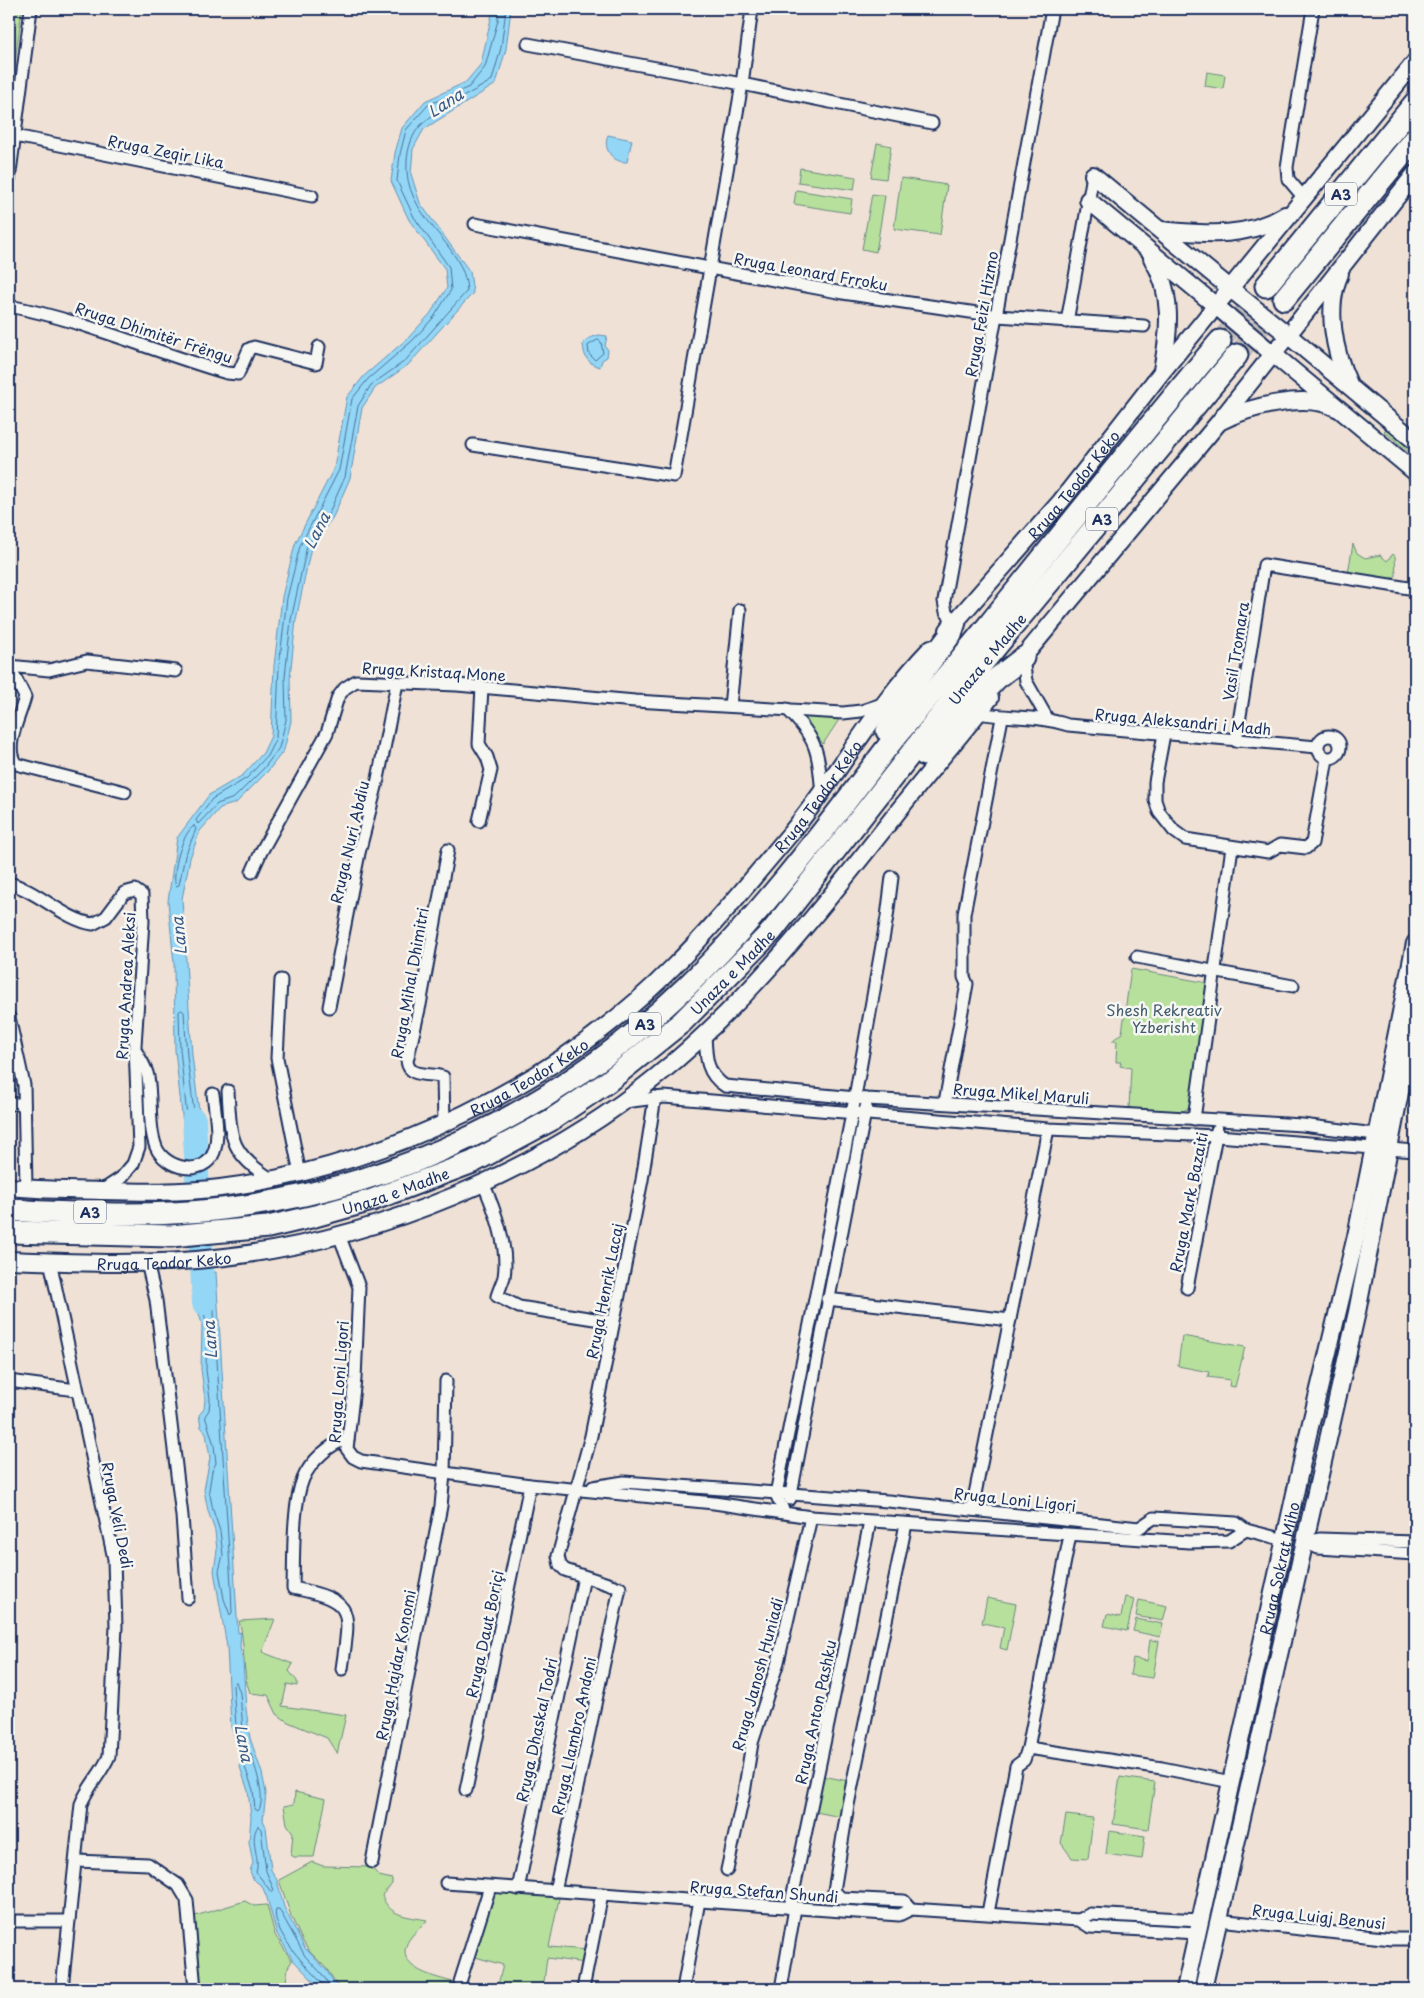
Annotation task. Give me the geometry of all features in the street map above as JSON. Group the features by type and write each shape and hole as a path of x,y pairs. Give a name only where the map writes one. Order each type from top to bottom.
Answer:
{"highway":[{"name":"A3","path":"1266,286 1415,102"},
{"name":"A3","path":"1284,299 1415,139"},
{"name":"Unaza e Madhe","path":"9,1232 170,1236 224,1232 268,1226 315,1216 372,1200 473,1162 551,1120 606,1083 682,1022 772,931 907,724 1220,341"},
{"name":"Unaza e Madhe","path":"9,1210 171,1213 222,1209 278,1200 362,1180 463,1143 538,1102 612,1051 685,988 826,846 966,683 1237,355"},
{"path":"955,622 951,634 918,678 887,730 823,818 826,846 852,842 949,729 996,679 1023,658"}],"main road":[{"name":"Rruga Teodor Keko","path":"9,1187 170,1192 220,1188 300,1174 400,1141 444,1124 547,1067 583,1043 625,1010 673,968 705,933 822,794 882,704 906,673 955,622 1061,501 1161,373 1234,291 1299,204 1415,62"},
{"name":"Rruga Teodor Keko","path":"9,1260 147,1263 226,1257 339,1235 372,1226 483,1184 590,1124 658,1075 752,987 830,898 1023,658 1219,422 1270,351 1347,260 1415,174"},
{"path":"1093,175 1415,441"},
{"path":"1088,200 1415,472"},
{"path":"1161,230 1215,233 1249,231 1266,226 1299,204"},
{"path":"1147,250 1162,274 1166,294 1168,334 1161,373"},
{"path":"1347,260 1336,282 1333,324 1338,354 1351,388"},
{"path":"1219,422 1254,407 1284,403 1332,406 1344,413"},
{"path":"1382,1141 1415,943"},
{"path":"1382,1141 1415,1016"},
{"name":"Rruga Sokrat Miho","path":"1185,1989 1285,1540 1356,1236 1382,1141"},
{"name":"Rruga Sokrat Miho","path":"1203,1989 1357,1312 1382,1141"},
{"path":"1285,1540 1305,1542"},
{"path":"1198,1927 1219,1920"}],"street":[{"path":"9,180 30,9"},
{"path":"473,445 674,476 742,84 752,9"},
{"name":"Rruga Feizi Hizmo","path":"955,622 946,612 944,601 1032,109 1052,9"},
{"path":"1299,204 1288,179 1287,167 1313,9"},
{"path":"528,44 742,84 932,123"},
{"name":"Rruga Zeqir Lika","path":"15,136 312,196"},
{"path":"1067,322 1093,175"},
{"name":"Rruga Leonard Frroku","path":"475,224 843,293 996,316 1144,326"},
{"name":"Rruga Dhimitër Frëngu","path":"9,306 56,316 165,354 227,373 238,374 249,349 254,347 316,364 319,347"},
{"name":"Vasil Tromara","path":"1236,741 1264,565 1415,589"},
{"path":"730,706 740,610"},
{"path":"1023,658 1026,681 1047,718"},
{"path":"10,667 49,670 87,661 176,671"},
{"path":"10,667 25,697 10,747 10,757 16,764 125,792"},
{"name":"Rruga Kristaq Mone","path":"252,872 261,852 327,733 342,692 356,682 482,687 635,702 843,713 861,711 882,704"},
{"name":"Rruga Nuri Abdiu","path":"329,1006 359,853 378,779 397,683"},
{"path":"479,821 491,770 479,744 482,687"},
{"path":"788,709 810,734 817,749 822,794"},
{"name":"Rruga Aleksandri i Madh","path":"979,713 1002,718 1047,718 1068,725 1317,748"},
{"path":"945,1102 967,984 964,977 964,914 1002,718"},
{"path":"1164,734 1155,782 1155,800 1162,817 1174,831 1186,839 1232,847 1268,852 1280,845 1306,848 1312,843 1327,759"},
{"path":"1329,736 1336,739 1340,745 1339,752 1334,757 1327,759 1320,755 1317,748 1322,738 1329,736"},
{"path":"1194,1119 1232,847"},
{"name":"Rruga Mihal Dhimitri","path":"444,1124 443,1077 414,1073 409,1068 407,1061 420,1005 448,850"},
{"path":"784,1512 776,1494 852,1114 887,917 892,877"},
{"name":"Rruga Andrea Aleksi","path":"9,883 39,896 72,916 93,924 106,917 115,902 124,893 135,890 142,896 143,912 135,1046 139,1146 133,1164 123,1175 101,1191"},
{"path":"1137,957 1293,986"},
{"path":"281,980 277,1058 300,1174"},
{"path":"9,1021 21,1070 24,1104 26,1188"},
{"name":"Rruga Mikel Maruli","path":"705,1033 708,1068 715,1080 725,1086 867,1099 945,1102 1302,1125 1382,1141"},
{"path":"135,1046 148,1076 156,1146 167,1161 183,1168 191,1168 201,1165 211,1158 216,1143 213,1094"},
{"path":"228,1092 232,1134 235,1144 250,1165 272,1179"},
{"path":"623,1102 655,1097 1048,1129 1382,1141 1415,1151"},
{"name":"Rruga Henrik Lacaj","path":"620,1588 565,1570 560,1565 558,1556 591,1436 641,1185 655,1097"},
{"path":"784,1512 792,1494 827,1299 867,1099"},
{"path":"9,1104 24,1104"},
{"name":"Rruga Mark Bazaiti","path":"1187,1288 1217,1136 1218,1121"},
{"path":"972,1509 1048,1129"},
{"path":"483,1184 495,1213 502,1242 504,1277 497,1296 519,1307 613,1322"},
{"name":"Rruga Loni Ligori","path":"339,1235 359,1287 355,1378 347,1450 353,1457 362,1461 530,1485 870,1522 1189,1542 1229,1541 1246,1530"},
{"name":"Rruga Veli Dedi","path":"50,1261 76,1390 114,1558 116,1589 109,1756 103,1770 86,1791 81,1804 72,1907 68,1921 62,1989"},
{"path":"147,1263 156,1300 182,1516 188,1598"},
{"path":"827,1299 1010,1320"},
{"path":"9,1381 76,1390"},
{"name":"Rruga Hajdar Konomi","path":"372,1862 441,1506 444,1474 446,1382"},
{"path":"342,1669 348,1628 348,1617 342,1607 326,1595 293,1588 296,1524 303,1478 329,1447 348,1439"},
{"name":"Rruga Loni Ligori","path":"576,1490 624,1482 972,1509 1139,1528 1154,1518 1236,1524 1246,1530 1285,1540"},
{"name":"Rruga Daut Boriçi","path":"466,1790 530,1485"},
{"name":"Rruga Janosh Huniadi","path":"728,1870 752,1743 778,1662 811,1517"},
{"name":"Rruga Anton Pashku","path":"781,1989 792,1908 870,1522"},
{"path":"906,1524 848,1805 834,1892 841,1898 904,1901 912,1909"},
{"path":"988,1913 1016,1766 1024,1760 1028,1748 1070,1535"},
{"path":"1305,1542 1320,1539 1415,1542"},
{"path":"1305,1542 1318,1548 1415,1554"},
{"name":"Rruga Dhaskal Todri","path":"518,1889 584,1577"},
{"name":"Rruga Llambro Andoni","path":"555,1891 620,1588"},
{"path":"1028,1748 1162,1768 1231,1782"},
{"path":"76,1861 148,1864 178,1885 187,1900 195,1989"},
{"name":"Rruga Stefan Shundi","path":"446,1883 899,1915 912,1909 1079,1920 1090,1914 1198,1927"},
{"path":"460,1982 490,1887"},
{"path":"583,1989 602,1894"},
{"path":"683,1989 699,1901"},
{"name":"Rruga Luigj Benusi","path":"1219,1920 1392,1939 1415,1939"},
{"path":"9,1921 68,1921"}],"green space":[{"path":"9,9 22,9 9,107"},
{"path":"1207,72 1225,75 1223,89 1205,86"},
{"path":"877,143 891,146 886,179 871,177"},
{"path":"800,168 856,177 854,190 798,182"},
{"path":"901,178 947,185 940,235 894,229"},
{"path":"796,190 852,199 850,213 794,204"},
{"path":"872,194 885,196 876,252 862,249"},
{"path":"1388,427 1415,450 1415,457 1384,431"},
{"path":"1353,544 1357,553 1365,558 1380,555 1387,561 1393,554 1395,556 1396,576 1389,579 1348,573"},
{"path":"801,714 840,718 823,744"},
{"name":"Shesh Rekreativ Yzberisht","path":"1131,969 1208,983 1190,1102 1188,1108 1182,1112 1129,1108 1131,1068 1120,1066 1121,1062 1116,1062 1117,1041 1112,1041 1122,1033"},
{"path":"1182,1336 1245,1347 1235,1387 1229,1386 1230,1380 1208,1377 1209,1372 1178,1366"},
{"path":"1125,1597 1134,1599 1127,1631 1104,1626 1107,1614 1121,1617"},
{"path":"987,1598 1016,1604 1007,1650 1000,1648 1004,1627 982,1623"},
{"path":"1139,1600 1167,1606 1163,1621 1136,1616"},
{"path":"275,1619 262,1652 293,1664 289,1671 297,1681 297,1686 287,1684 282,1706 346,1715 337,1754 327,1738 288,1722 277,1714 268,1695 250,1693 245,1675 239,1621"},
{"path":"1136,1619 1163,1624 1160,1637 1133,1631"},
{"path":"1150,1640 1159,1641 1153,1678 1130,1675 1133,1658 1147,1661"},
{"path":"823,1776 848,1781 841,1817 816,1812"},
{"path":"1120,1777 1155,1782 1148,1829 1113,1824"},
{"path":"295,1792 326,1799 314,1857 294,1857 291,1855 293,1833 287,1824 284,1806 294,1804"},
{"path":"1066,1815 1093,1818 1088,1859 1072,1858 1061,1843"},
{"path":"1109,1831 1145,1836 1142,1859 1106,1854"},
{"path":"312,1862 323,1866 371,1867 379,1876 392,1879 392,1884 382,1895 389,1908 406,1916 427,1920 411,1937 406,1948 406,1957 410,1964 418,1970 457,1983 455,1989 340,1989 326,1968 309,1951 302,1940 291,1916 279,1880"},
{"path":"497,1890 560,1894 549,1947 588,1950 585,1963 547,1958 543,1989 497,1989 503,1965 472,1956 489,1895"},
{"path":"245,1901 254,1906 267,1905 275,1935 292,1961 288,1967 286,1982 223,1989 200,1989 195,1916"}],"water":[{"path":"493,9 511,9 506,49 496,84 424,129 413,149 411,174 420,203 470,272 473,293 408,365 375,388 362,408 350,478 333,517 311,547 296,620 290,677 291,721 284,750 268,771 236,803 220,808 200,831 190,858 182,899 192,1055 204,1152 186,1153 175,1050 174,964 168,901 177,838 209,795 243,775 263,753 271,736 274,666 282,597 295,544 334,468 347,397 364,376 408,338 430,314 447,288 445,269 409,220 391,181 395,153 402,128 425,101 466,82 481,64"},
{"path":"608,135 632,140 627,162 617,160 610,154 606,145"},
{"path":"599,335 607,336 605,346 608,350 607,357 602,360 600,367 592,364 587,359 583,344 589,338"},
{"path":"216,1272 238,1633 241,1632 240,1647 250,1738 262,1773 266,1793 263,1820 266,1827 271,1870 277,1880 284,1907 304,1947 327,1971 338,1989 321,1989 293,1960 277,1934 262,1886 253,1879 250,1871 253,1863 249,1842 251,1817 248,1791 240,1767 240,1751 231,1727 227,1647 214,1571 217,1550 215,1531 208,1511 204,1490 210,1458 206,1433 201,1427 199,1415 204,1409 205,1399 201,1369 202,1324 193,1293 197,1273"}],"waterway":[{"name":"Lana","path":"194,1120 204,1303"}],"tunnel":[{"path":"1220,341 1266,286"},
{"path":"1237,355 1284,299"}]}
